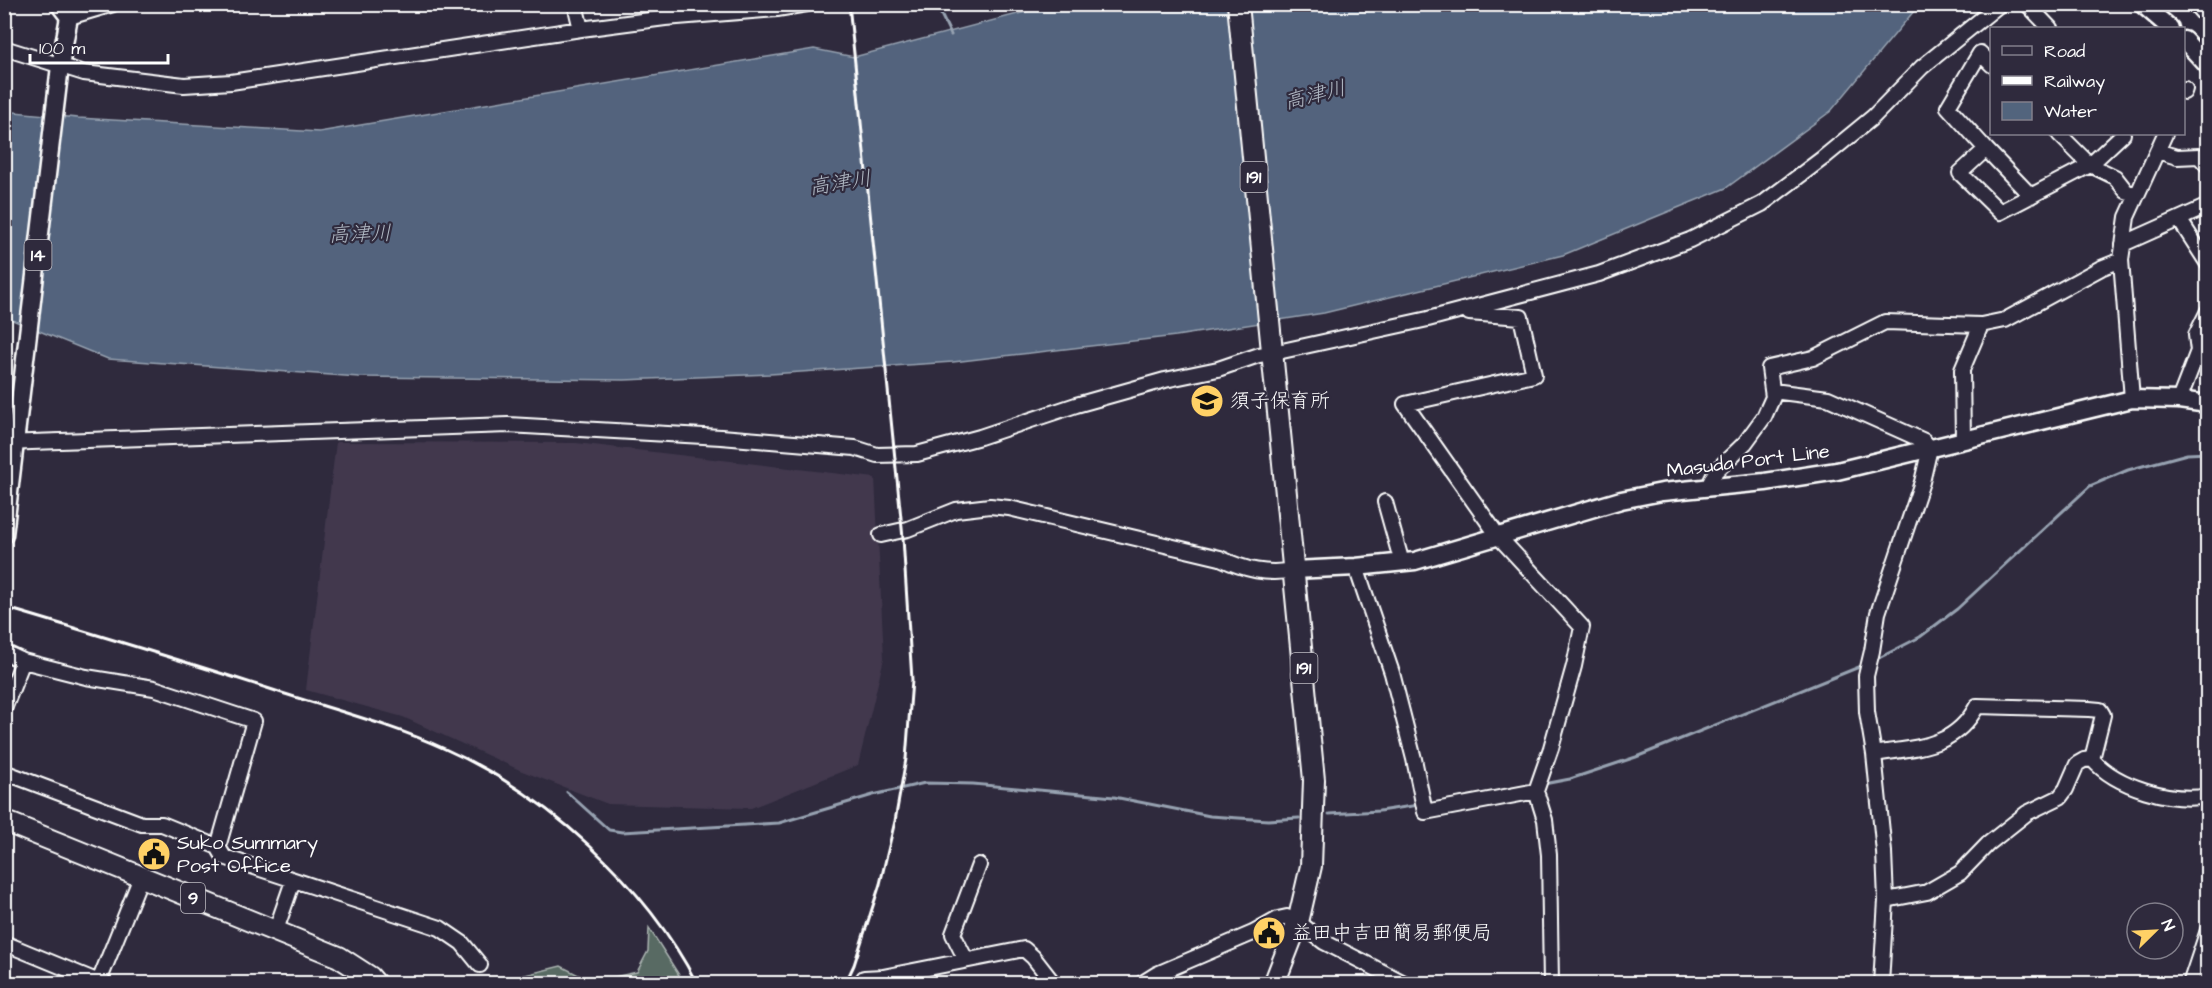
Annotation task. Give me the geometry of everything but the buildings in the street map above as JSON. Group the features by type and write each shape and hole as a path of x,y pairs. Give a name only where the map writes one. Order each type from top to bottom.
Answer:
{"highway":[{"name":"191","path":"1238,4 1314,780 1311,866 1298,922 1274,984"},
{"name":"9","path":"6,825 276,930 339,957 370,977 376,984"}],"main road":[{"path":"2142,4 2169,27"},
{"name":"14","path":"4,535 12,440 60,70 64,11"},
{"path":"2185,41 2208,66"},
{"name":"Masuda Port Line","path":"1294,570 1415,561 1621,500 1662,492 1765,482 1837,471 2132,399 2179,400 2208,404"}],"street":[{"path":"64,11 112,4"},
{"path":"575,4 581,29"},
{"path":"4,48 60,70 184,85 231,82 581,29 731,9 807,4"},
{"path":"12,440 508,425 721,437 855,448 877,455 917,454 959,443 1076,405 1165,380 1218,369 1273,351 1456,312 1599,274 1690,240 1762,204 1873,117 1922,68 2000,4"},
{"path":"2026,4 2048,27"},
{"path":"2195,4 2208,19"},
{"path":"1990,63 1980,53 1948,107 2031,196"},
{"path":"2060,135 2090,165 2115,177 2126,191 2137,195"},
{"path":"1986,149 1960,173 2000,212 2090,165 2122,135"},
{"path":"2132,399 2121,260 2127,217 2165,135"},
{"path":"2157,151 2177,157 2199,156 2208,166"},
{"path":"2123,244 2208,206"},
{"path":"2179,219 2208,264"},
{"path":"1708,487 1716,471 1745,443 1764,417 1773,397 1769,368 1813,358 1885,322 1981,325 2005,320 2101,268 2121,260"},
{"path":"2179,400 2198,351 2196,335 2208,311"},
{"path":"1456,312 1521,317 1534,375 1405,404 1498,536 1582,627 1574,666 1551,748 1536,791 1545,820 1549,855 1551,984"},
{"path":"1964,440 1962,370 1981,325"},
{"path":"1773,391 1828,398 1924,441 1930,448 1922,482 1878,613 1866,675 1867,712 1874,754 1884,852 1886,900 1881,984"},
{"path":"1384,502 1402,563"},
{"path":"881,535 908,529 956,510 990,506 1019,510 1220,558 1239,567 1276,573 1294,570"},
{"path":"1356,567 1392,673 1425,812 1536,791"},
{"path":"4,652 23,661 86,677 154,688 255,721 218,847"},
{"path":"4,709 23,661"},
{"path":"1874,754 1941,742 1962,726 1977,706 2100,710 2103,715 2092,759"},
{"path":"2092,759 2100,768 2119,779 2156,794 2180,798 2208,796"},
{"path":"1886,900 1927,892 1960,873 1988,844 2027,813 2060,796 2066,789 2077,764 2092,759"},
{"path":"4,772 142,824 162,824 218,847 224,857 440,928 462,942 480,965"},
{"path":"966,960 953,934 979,865"},
{"path":"4,943 99,983 141,877"},
{"path":"276,930 293,881"},
{"path":"1141,984 1157,974 1287,917 1298,922 1324,942 1406,984"},
{"path":"2190,984 2208,930"},
{"path":"864,978 883,977 1024,949 1054,984"}],"shaded area":[{"path":"336,442 576,443 875,478 884,658 858,765 751,808 608,804 522,771 403,717 306,690"}],"green space":[{"path":"649,928 684,983 493,983 561,966 592,982 637,972 648,951"}],"water":[{"name":"高津川","path":"1052,5 1919,5 1831,111 1726,188 1563,255 1324,313 1176,336 953,362 770,374 624,380 359,377 108,359 5,317 4,111 78,118 319,132 814,49 854,57"}],"waterway":[{"path":"936,4 951,35"},
{"path":"1875,660 1920,637 1957,609 2090,486 2128,470 2187,454 2208,453"},
{"path":"1544,784 1570,779 1636,757 1864,665"},
{"path":"567,792 609,830 622,832 779,823 873,795 925,783 973,784 1114,797 1210,816 1268,820 1299,818"},
{"path":"1429,804 1467,797"},
{"path":"1329,814 1379,811 1419,805"}],"railway":[{"path":"845,984 854,965 880,884 895,821 906,759 912,680 903,538 849,4"},
{"path":"4,607 382,724 445,749 483,768 556,817 622,878 676,947 697,984"}],"place":[{"name":"須子保育所","path":"1207,401"},
{"name":"Suko Summary Post Office","path":"154,854"},
{"name":"益田中吉田簡易郵便局","path":"1269,933"}]}
